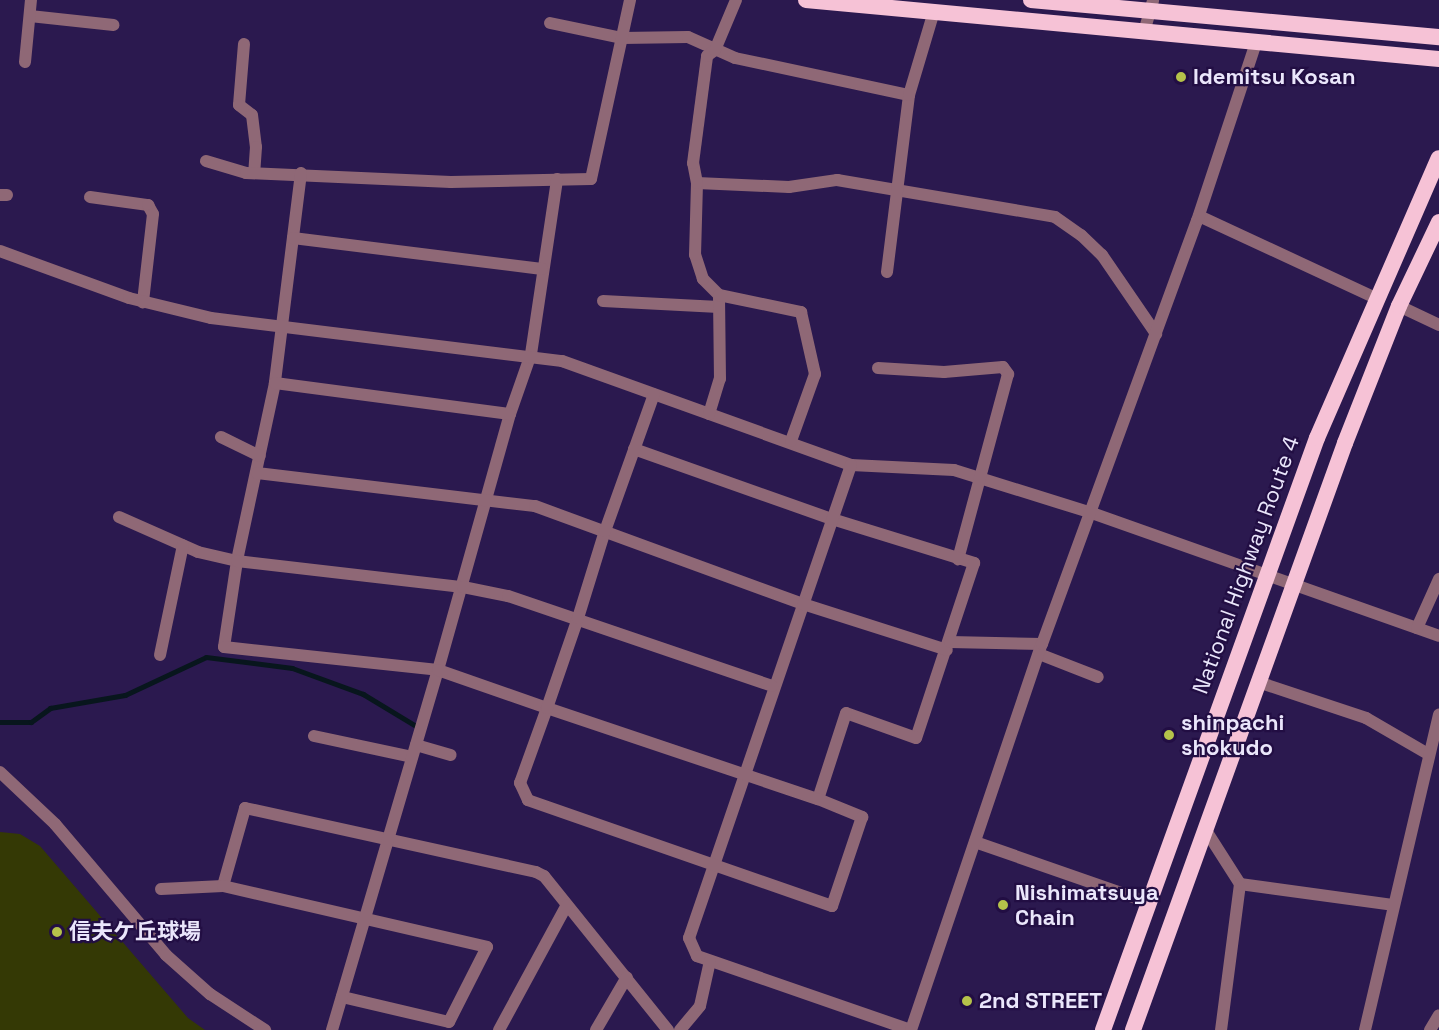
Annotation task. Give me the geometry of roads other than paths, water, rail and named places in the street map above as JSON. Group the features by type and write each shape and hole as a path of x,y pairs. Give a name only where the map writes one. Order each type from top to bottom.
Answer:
{"highway":[{"path":"806,0 1439,59"},
{"path":"1031,0 1150,6 1439,37"},
{"name":"National Highway Route 4","path":"1103,1030 1317,438 1376,298 1439,158"},
{"path":"1133,1030 1294,584 1399,306 1439,222"}],"street":[{"path":"25,62 31,0"},
{"path":"206,160 254,173 301,173 451,182 591,179 630,0"},
{"path":"709,414 720,379 719,301 703,279 695,255 697,183 693,163 697,108 707,56 715,50 736,0"},
{"path":"1144,32 1150,6"},
{"path":"886,272 909,95 934,11"},
{"path":"30,16 114,25"},
{"path":"550,23 622,38 688,37 735,58 909,95"},
{"path":"851,465 772,686 689,938 697,957 911,1030 1041,649 1199,216 1256,43"},
{"path":"244,44 239,105 252,115 256,147 254,173"},
{"path":"301,173 280,327 275,383 237,561 224,647 438,670 547,708 818,799 862,817 832,906 528,800 520,783 547,708 578,618 605,531 654,394"},
{"path":"332,1030 463,587 510,414 531,354 557,179"},
{"path":"697,183 789,188 837,180 896,192 1055,217 1081,235 1102,255 1156,334"},
{"path":"90,197 148,205 153,214 142,302"},
{"path":"1199,216 1376,298"},
{"path":"293,238 542,269"},
{"path":"0,252 142,302 211,318 531,354 562,361 791,441 851,465 954,470 1092,513 1439,636"},
{"path":"603,301 719,301 801,312 815,374 791,441"},
{"path":"1399,306 1439,325"},
{"path":"878,368 944,372 1003,368 1008,374 982,479 958,559"},
{"path":"275,383 510,414"},
{"path":"221,437 260,456"},
{"path":"634,449 832,519 974,563 948,646 915,738 846,713 818,799"},
{"path":"257,473 535,506 803,604 948,646 1041,649 1098,677"},
{"path":"119,517 183,545 237,561 463,587 508,596 772,686"},
{"path":"160,655 183,545"},
{"path":"1417,628 1439,579"},
{"path":"1258,682 1366,718 1428,754"},
{"path":"1365,1030 1439,715"},
{"path":"314,736 451,755"},
{"path":"0,772 55,824 166,955 210,994 265,1030"},
{"path":"223,886 245,808 536,872 544,876 669,1030"},
{"path":"1205,829 1240,884 1221,1030"},
{"path":"975,843 1148,902"},
{"path":"1240,884 1393,905"},
{"path":"161,889 223,886 487,947 449,1022 342,997"},
{"path":"499,1030 567,905"},
{"path":"680,1030 700,1005 710,961"},
{"path":"596,1030 627,977"},
{"path":"1430,1030 1439,1015"}],"waterway":[{"path":"0,722 31,722 50,708 125,695 206,657 292,668 363,694 416,726"}],"place":[{"name":"Idemitsu Kosan","path":"1181,77"},
{"name":"shinpachi shokudo","path":"1169,735"},
{"name":"Nishimatsuya Chain","path":"1003,905"},
{"name":"信夫ケ丘球場","path":"57,932"},
{"name":"2nd STREET","path":"967,1001"}]}
